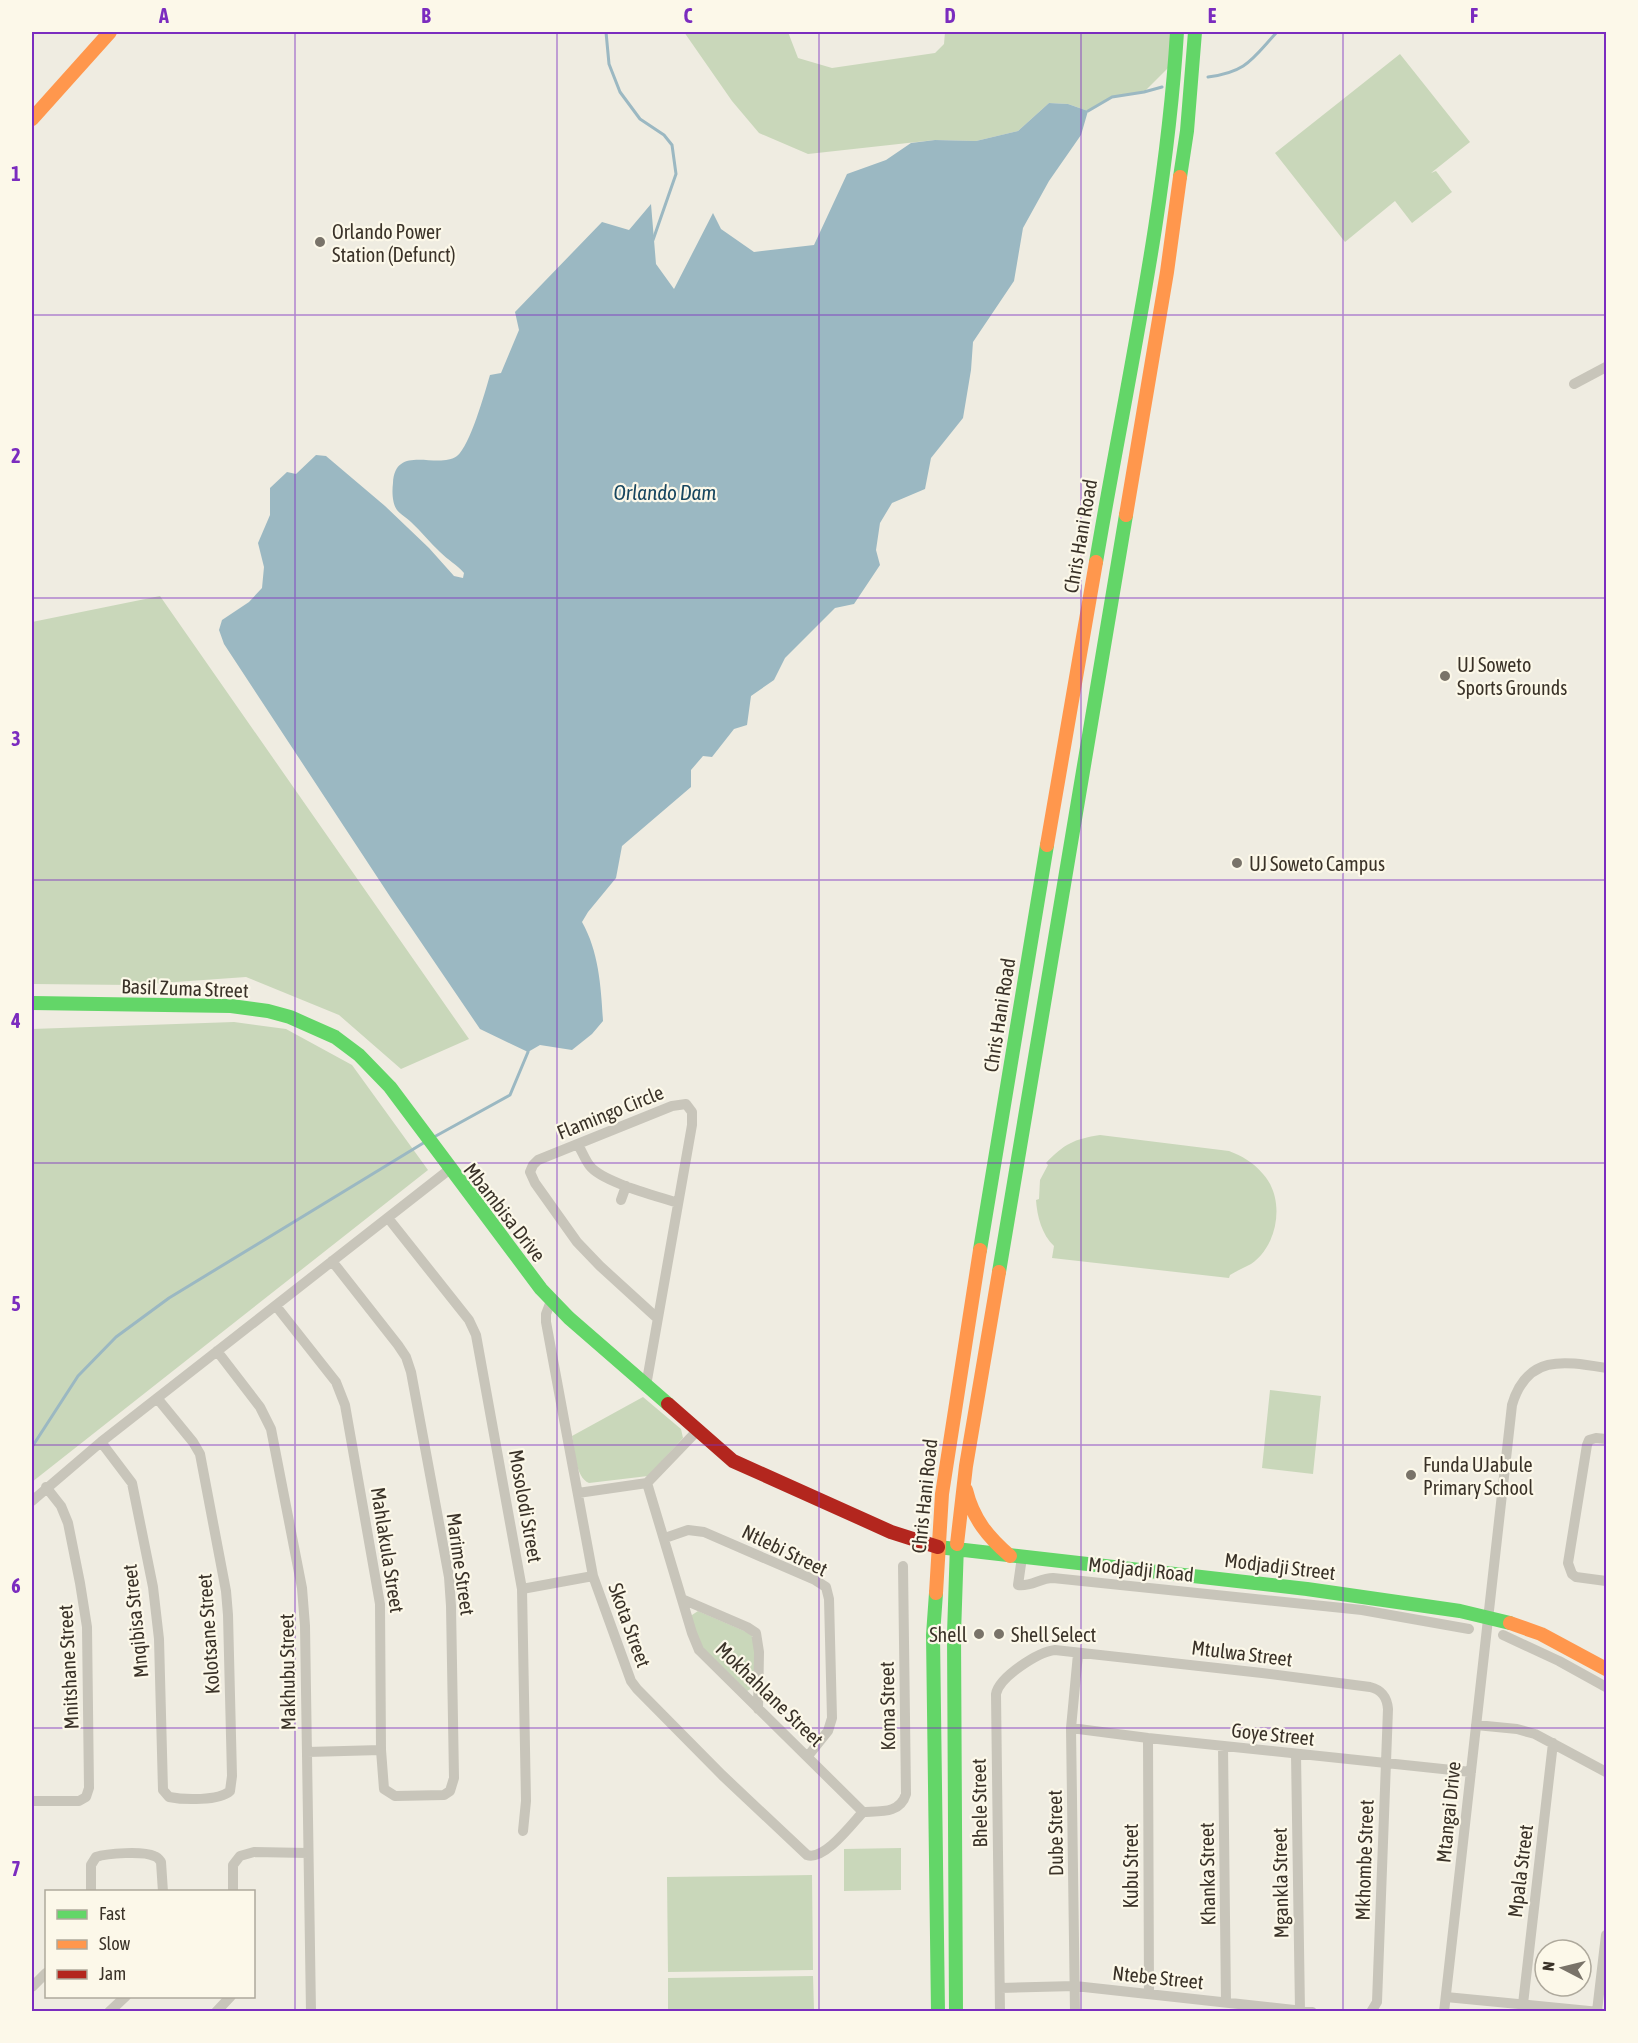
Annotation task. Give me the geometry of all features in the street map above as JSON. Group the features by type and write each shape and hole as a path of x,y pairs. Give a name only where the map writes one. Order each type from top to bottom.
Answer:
{"main road":[{"path":"32,119 110,32"},
{"name":"Chris Hani Road","path":"938,2012 933,1635 942,1494 953,1413 1112,465 1161,207 1173,108 1177,32"},
{"name":"Chris Hani Road","path":"956,2012 954,1664 956,1550 964,1481 1179,194 1195,32"},
{"path":"1112,465 1134,468"},
{"name":"Basil Zuma Street","path":"32,1003 231,1006 268,1011 315,1027 348,1046 373,1068 390,1087 450,1169"},
{"name":"Mbambisa Drive","path":"450,1169 552,1301 733,1461 744,1468 891,1532 938,1547"},
{"path":"964,1481 975,1519 990,1539 1016,1556"},
{"name":"Modjadji Street","path":"938,1547 1363,1596 1489,1616 1541,1635 1606,1669"}],"street":[{"path":"1574,384 1606,367"},
{"name":"Flamingo Circle","path":"646,1386 693,1117 689,1106 678,1104 538,1160 531,1168 531,1177 577,1242 657,1318"},
{"path":"578,1145 594,1169 626,1186 678,1203"},
{"name":"Mbambisa Drive","path":"32,1501 101,1442 450,1169"},
{"path":"621,1200 626,1186"},
{"name":"Mosolodi Street","path":"388,1218 469,1320 476,1335 522,1589 526,1801 523,1831"},
{"name":"Marime Street","path":"332,1261 406,1357 411,1372 450,1589 454,1778 450,1791 444,1795 391,1795 384,1789 382,1783 381,1750"},
{"name":"Skota Street","path":"552,1301 546,1314 546,1322 593,1576 626,1668 637,1689 722,1775 807,1855 815,1857 825,1851 863,1812"},
{"name":"Mahlakula Street","path":"276,1305 336,1382 345,1405 380,1604 381,1750"},
{"name":"Makhubu Street","path":"217,1351 268,1421 303,1595 311,2012"},
{"name":"Mtangai Drive","path":"1444,2012 1512,1405 1522,1381 1542,1365 1562,1362 1606,1368"},
{"name":"Kolotsane Street","path":"158,1398 200,1454 226,1591 230,1632 232,1786 227,1794 219,1797 176,1799"},
{"path":"578,1493 647,1483 698,1431"},
{"path":"1606,1439 1589,1440 1585,1451 1568,1563 1572,1574 1576,1577 1606,1581"},
{"name":"Mnqibisa Street","path":"101,1442 128,1476 135,1493 158,1619 161,1783 165,1794 176,1799"},
{"name":"Mokhahlane Street","path":"647,1483 699,1650 863,1812"},
{"name":"Mnitshane Street","path":"32,1801 79,1801 86,1797 89,1788 87,1627 81,1584 68,1523 61,1506 46,1487"},
{"name":"Ntlebi Street","path":"665,1538 688,1530 704,1532 815,1580 826,1587 830,1599 832,1718 828,1731 808,1756"},
{"name":"Modjadji Road","path":"1016,1556 1018,1585 1026,1586 1045,1578 1053,1578 1362,1611 1469,1629"},
{"name":"Koma Street","path":"863,1812 896,1808 901,1805 906,1794 903,1566"},
{"path":"522,1589 593,1576"},
{"path":"1362,1611 1363,1596"},
{"path":"682,1599 756,1633 759,1642 758,1709"},
{"path":"1503,1635 1559,1661 1606,1687"},
{"path":"1559,1661 1567,1647"},
{"name":"Bhele Street","path":"1000,2012 996,1690 1002,1680 1040,1654 1055,1650 1078,1654"},
{"name":"Mtulwa Street","path":"1078,1654 1370,1687 1384,1695 1388,1701 1388,1709"},
{"name":"Dube Street","path":"1076,2012 1071,1728 1078,1654"},
{"name":"Mkhombe Street","path":"1371,2012 1377,2002 1388,1709"},
{"path":"1476,1725 1517,1729 1553,1743 1606,1772"},
{"name":"Goye Street","path":"1071,1728 1471,1772"},
{"name":"Kubu Street","path":"1148,1738 1149,1994"},
{"name":"Mpala Street","path":"1523,2004 1553,1743"},
{"name":"Khanka Street","path":"1223,1746 1226,2002"},
{"path":"307,1752 381,1750"},
{"name":"Mgankla Street","path":"1296,1754 1306,2011"},
{"path":"233,1890 233,1865 240,1856 254,1852 308,1853"},
{"path":"91,1890 91,1865 96,1857 108,1854 153,1855 161,1862 164,1890"},
{"path":"1446,1997 1598,2011 1606,1935"},
{"path":"32,1987 45,1974"},
{"name":"Ntebe Street","path":"1000,1988 1075,1986 1306,2011"},
{"path":"109,2012 124,1998"},
{"path":"216,2012 229,1998"}],"green space":[{"path":"684,32 788,32 798,58 832,68 935,53 944,44 945,32 1174,32 1175,61 1144,92 1112,97 1088,111 1068,104 1049,103 1018,131 976,141 935,140 808,154 759,133 732,101"},
{"path":"1400,54 1470,142 1431,173 1436,171 1452,192 1412,223 1395,201 1345,242 1275,153"},
{"path":"160,596 469,1039 401,1069 339,1015 246,977 133,985 32,984 32,622"},
{"path":"234,1022 286,1029 352,1065 428,1170 32,1482 32,1029"},
{"path":"1100,1135 1229,1151 1247,1160 1263,1174 1275,1196 1276,1222 1268,1246 1251,1264 1230,1275 1229,1278 1052,1258 1054,1246 1041,1225 1036,1200 1039,1199 1040,1180 1048,1165 1046,1163 1070,1143"},
{"path":"1270,1390 1321,1396 1313,1474 1262,1468"},
{"path":"643,1397 681,1429 683,1438 648,1476 589,1483 584,1480 578,1469 572,1436"},
{"path":"698,1611 749,1633 755,1640 754,1687 747,1691 700,1645 692,1619 692,1615"},
{"path":"901,1848 901,1890 844,1891 844,1849"},
{"path":"812,1875 813,1970 668,1972 667,1877"},
{"path":"813,1976 814,2011 668,2011 668,1978"}],"water":[{"name":"Orlando Dam","path":"1049,103 1068,104 1088,111 1081,135 1049,181 1023,228 1014,281 973,342 963,418 931,458 925,489 892,503 880,523 876,550 880,565 854,604 835,608 785,658 774,680 751,696 747,725 734,729 712,757 703,756 691,770 691,787 622,846 616,878 582,922 596,958 603,1021 592,1034 572,1050 540,1045 528,1052 480,1029 224,644 219,630 222,620 249,602 262,588 264,567 258,543 270,515 270,488 287,472 296,474 316,455 326,456 385,506 429,548 454,576 463,578 464,573 397,510 393,493 396,471 401,464 409,461 449,460 462,450 476,418 490,375 501,373 519,330 515,312 602,222 629,230 651,204 656,264 674,289 713,213 721,229 754,252 814,245 847,174 886,160 911,143 935,140 976,141 1018,131"}],"waterway":[{"path":"606,32 609,64 620,92 640,119 664,135 672,145 676,174 653,240"},
{"path":"1208,77 1232,72 1248,63 1277,32"},
{"path":"1088,111 1112,97 1162,87"},
{"path":"434,1137 510,1095 528,1049"},
{"path":"32,1447 78,1376 116,1337 169,1298 425,1142"}],"traffic: fast":[{"path":"1096,562 1144,298 1164,166 1177,32"},
{"path":"1180,177 1187,131 1195,32"},
{"path":"999,1272 1126,515"},
{"path":"980,1250 1047,845"},
{"path":"32,1003 231,1006 268,1011 290,1017 335,1037 359,1055 390,1087 541,1289 569,1318 668,1404"},
{"path":"956,2012 954,1634 957,1544"},
{"path":"938,1547 1307,1589 1460,1611 1510,1623"},
{"path":"936,1593 933,1635 938,2012"}],"traffic: slow":[{"path":"32,119 110,32"},
{"path":"1126,515 1167,272 1180,177"},
{"path":"1047,845 1096,562"},
{"path":"936,1593 942,1494 980,1250"},
{"path":"957,1544 966,1466 999,1272"},
{"path":"966,1490 982,1527 1010,1556"},
{"path":"1510,1623 1541,1634 1606,1669"}],"traffic: jam":[{"path":"668,1404 733,1461 891,1532 938,1547"}],"place":[{"name":"Orlando Power Station (Defunct)","path":"320,242"},
{"name":"UJ Soweto Sports Grounds","path":"1445,676"},
{"name":"UJ Soweto Campus","path":"1237,863"},
{"name":"Funda UJabule Primary School","path":"1411,1475"},
{"name":"Shell","path":"979,1634"},
{"name":"Shell Select","path":"999,1634"}]}
